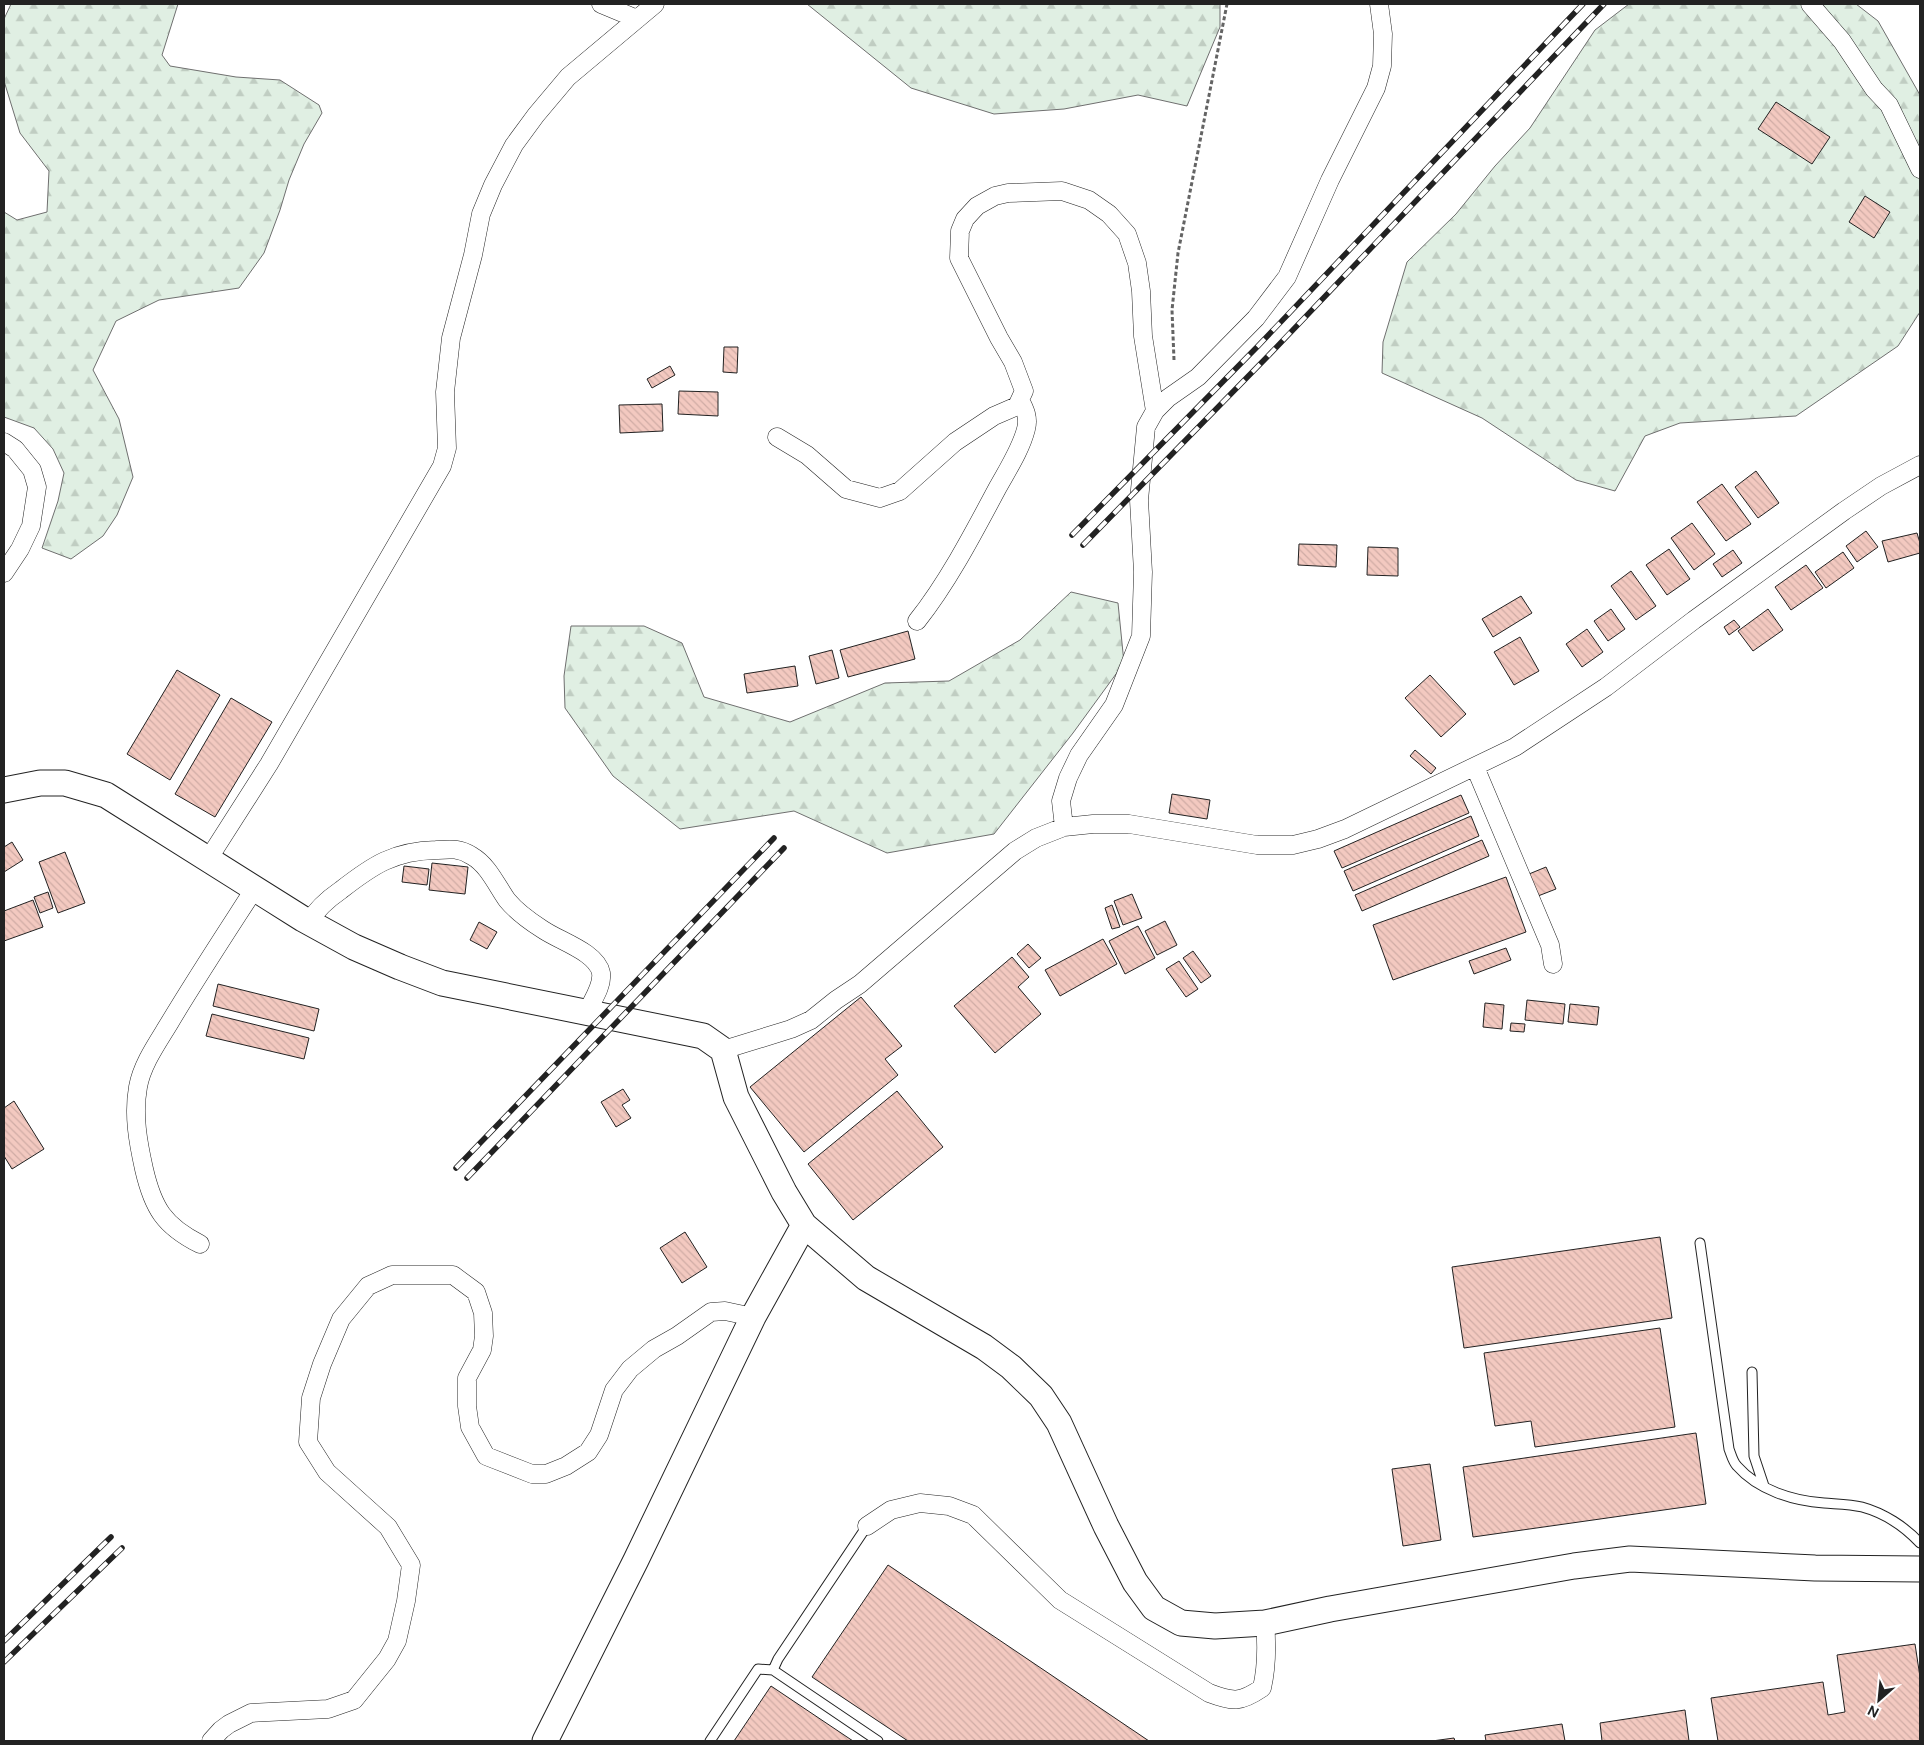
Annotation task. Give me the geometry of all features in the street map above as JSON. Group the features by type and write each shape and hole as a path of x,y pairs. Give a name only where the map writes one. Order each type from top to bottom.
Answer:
{"street":[{"path":"601,4 637,19"},
{"path":"209,858 269,764 442,466 447,448 446,392 452,338 473,255 481,214 492,185 514,145 568,77 656,4"},
{"path":"1064,827 1061,801 1068,778 1079,755 1114,705 1141,636 1143,572 1139,500 1146,426 1155,411 1168,398 1198,377 1256,318 1287,277 1330,180 1376,88 1382,66 1383,34 1379,4"},
{"path":"1810,4 1842,41 1874,89 1889,105 1920,169"},
{"path":"777,437 807,455 846,489 880,498 900,491 955,442 994,416 1018,406 1024,391 1013,362 959,258 960,230 965,219 976,206 996,196 1008,193 1062,191 1089,200 1108,214 1127,234 1137,263 1144,336 1155,411"},
{"path":"917,621 929,606 1016,455 1027,428 1026,413 1020,400"},
{"path":"4,442 15,449 32,470 37,487 31,526 20,549 4,573"},
{"path":"723,1050 791,1029 810,1020 860,984 1015,851 1036,838 1064,827 1093,824 1129,824 1257,845 1293,845 1318,839 1345,829 1515,747 1606,687 1694,620 1844,511 1881,486 1920,465"},
{"path":"1474,767 1550,945 1553,964"},
{"path":"4,790 40,783 65,783 106,795 309,922 354,947 442,983 702,1036 723,1050 736,1098 784,1192 804,1225 866,1278 984,1347 1011,1367 1041,1396 1059,1423 1135,1582 1154,1608 1180,1623 1215,1626 1265,1623 1330,1609 1574,1566 1630,1559 1815,1568 1920,1569"},
{"path":"309,922 323,903 361,873 385,860 405,853 458,848 474,857 489,873 509,902 529,919 543,930 595,960 601,974 598,991 587,1012"},
{"path":"200,1244 179,1233 165,1220 149,1188 137,1137 136,1110 138,1085 156,1046 185,996 255,888"},
{"path":"545,1741 636,1560 753,1317 804,1225"},
{"path":"211,1741 229,1724 251,1713 328,1709 354,1700 387,1659 397,1641 406,1601 411,1566 388,1527 327,1472 308,1442 311,1398 322,1364 341,1319 368,1286 392,1275 453,1275 476,1292 483,1313 484,1336 482,1350 467,1378 467,1406 470,1427 486,1456 532,1474 546,1474 566,1466 588,1452 599,1435 614,1390 630,1369 654,1349 678,1336 711,1312 725,1311 753,1317"},
{"path":"868,1526 891,1510 920,1503 950,1506 973,1515 1060,1600 1208,1693 1231,1701 1249,1696 1262,1688 1266,1672 1267,1644 1265,1623"}],"lane":[{"path":"1700,1243 1729,1449 1736,1465 1753,1481 1788,1498 1860,1506 1875,1512 1894,1521 1920,1543"},
{"path":"1752,1372 1754,1456 1764,1486"},
{"path":"773,1670 778,1659 868,1526"},
{"path":"710,1741 758,1670 773,1670 878,1741"}],"path":[{"path":"1174,360 1172,310 1178,253 1227,4"}],"green space":[{"path":"11,4 178,4 162,55 170,66 236,77 280,80 319,105 322,113 304,144 289,180 264,253 239,288 159,300 116,321 93,370 119,419 133,477 117,515 103,536 71,559 42,548 58,501 64,473 53,449 34,428 4,417 4,212 17,220 47,212 49,171 20,133 4,81 4,19"},
{"path":"807,4 1220,4 1220,27 1187,106 1138,95 1064,109 994,114 911,88"},
{"path":"1629,4 1856,4 1878,21 1920,95 1920,312 1898,346 1796,416 1680,423 1645,436 1615,491 1576,480 1482,418 1382,373 1383,342 1407,262 1456,214 1495,166 1530,128 1595,30"},
{"path":"1071,592 1118,603 1124,663 1073,733 994,834 887,853 794,811 680,829 613,776 565,708 564,676 571,626 644,626 682,643 704,697 790,722 885,683 949,681 1020,640"}],"building":[{"path":"1776,102 1830,137 1812,164 1758,129"},
{"path":"1865,196 1890,212 1874,238 1849,222"},
{"path":"724,347 738,347 737,373 723,372"},
{"path":"670,366 675,375 652,388 647,379"},
{"path":"679,391 718,392 718,416 678,414"},
{"path":"662,404 663,431 620,433 619,405"},
{"path":"1756,471 1779,503 1758,518 1735,487"},
{"path":"1722,484 1751,524 1726,541 1697,502"},
{"path":"1692,523 1715,554 1694,570 1671,538"},
{"path":"1866,531 1878,547 1857,562 1846,546"},
{"path":"1917,533 1920,553 1888,562 1882,541"},
{"path":"1299,544 1337,545 1336,567 1298,565"},
{"path":"1368,547 1398,548 1398,576 1367,575"},
{"path":"1669,549 1690,579 1667,595 1646,565"},
{"path":"1733,550 1742,563 1722,577 1713,564"},
{"path":"1843,552 1854,568 1826,588 1815,572"},
{"path":"1806,565 1823,588 1791,610 1775,587"},
{"path":"1631,571 1656,606 1636,620 1611,586"},
{"path":"1521,596 1532,613 1493,637 1482,619"},
{"path":"1611,609 1625,629 1608,641 1594,621"},
{"path":"1768,609 1783,630 1753,651 1738,631"},
{"path":"1734,620 1740,627 1729,635 1724,627"},
{"path":"1587,629 1603,652 1582,667 1566,644"},
{"path":"908,631 915,659 848,677 840,650"},
{"path":"1520,637 1539,671 1514,685 1494,652"},
{"path":"832,650 839,678 816,684 809,656"},
{"path":"795,666 798,686 747,693 744,674"},
{"path":"177,670 220,695 170,780 127,754"},
{"path":"1430,675 1466,714 1441,737 1405,698"},
{"path":"231,698 272,722 215,817 175,794"},
{"path":"1415,750 1436,768 1431,774 1410,756"},
{"path":"1172,794 1210,800 1207,819 1169,813"},
{"path":"1461,795 1469,813 1342,868 1334,851"},
{"path":"1471,816 1479,836 1353,891 1344,871"},
{"path":"1482,840 1489,856 1362,911 1355,895"},
{"path":"12,842 23,860 4,872 4,847"},
{"path":"65,852 85,903 58,913 39,862"},
{"path":"432,863 468,867 465,894 429,890"},
{"path":"404,866 429,869 427,885 402,882"},
{"path":"1546,867 1556,889 1538,896 1529,874"},
{"path":"1506,877 1526,932 1393,980 1373,925"},
{"path":"48,892 53,908 40,913 34,897"},
{"path":"1132,894 1142,918 1123,925 1114,901"},
{"path":"33,900 43,927 4,941 4,911"},
{"path":"1112,905 1120,927 1112,929 1105,908"},
{"path":"1165,921 1177,945 1157,955 1145,931"},
{"path":"479,922 497,932 487,949 470,940"},
{"path":"1138,926 1155,958 1125,974 1109,941"},
{"path":"1103,939 1117,964 1060,996 1045,970"},
{"path":"1028,944 1041,958 1029,968 1017,954"},
{"path":"1506,948 1511,960 1474,974 1469,961"},
{"path":"1193,951 1211,976 1201,983 1183,958"},
{"path":"1012,957 1029,977 1018,987 1041,1014 995,1053 954,1006"},
{"path":"1179,961 1198,989 1186,997 1166,969"},
{"path":"218,984 319,1009 314,1031 213,1006"},
{"path":"861,997 902,1046 885,1059 898,1075 804,1152 750,1087"},
{"path":"1527,1000 1565,1004 1563,1024 1525,1020"},
{"path":"1485,1003 1504,1005 1502,1029 1483,1027"},
{"path":"1570,1004 1599,1007 1597,1025 1568,1022"},
{"path":"212,1014 309,1038 304,1059 206,1036"},
{"path":"1511,1023 1525,1024 1524,1032 1510,1031"},
{"path":"623,1089 630,1100 622,1105 631,1118 616,1127 601,1102"},
{"path":"897,1091 943,1147 853,1220 808,1164"},
{"path":"14,1101 44,1149 12,1169 4,1156 4,1108"},
{"path":"685,1232 707,1267 682,1283 660,1248"},
{"path":"1660,1237 1672,1318 1464,1348 1452,1267"},
{"path":"1660,1328 1675,1427 1535,1447 1531,1421 1495,1426 1484,1353"},
{"path":"1696,1433 1706,1504 1473,1537 1463,1467"},
{"path":"1430,1464 1441,1540 1403,1546 1392,1469"},
{"path":"888,1565 1149,1741 908,1741 812,1677"},
{"path":"1915,1644 1920,1677 1920,1741 1718,1741 1711,1698 1823,1682 1828,1715 1845,1712 1837,1655"},
{"path":"771,1686 853,1741 734,1741"},
{"path":"1685,1710 1689,1741 1602,1741 1600,1723"},
{"path":"1562,1724 1565,1741 1486,1741 1485,1735"},
{"path":"1454,1738 1455,1741 1432,1741"}],"railway":[{"path":"1072,535 1258,346 1583,4"},
{"path":"1083,545 1268,356 1604,4"},
{"path":"456,1168 774,838"},
{"path":"467,1178 784,848"},
{"path":"4,1641 111,1537"},
{"path":"4,1662 122,1548"}]}
